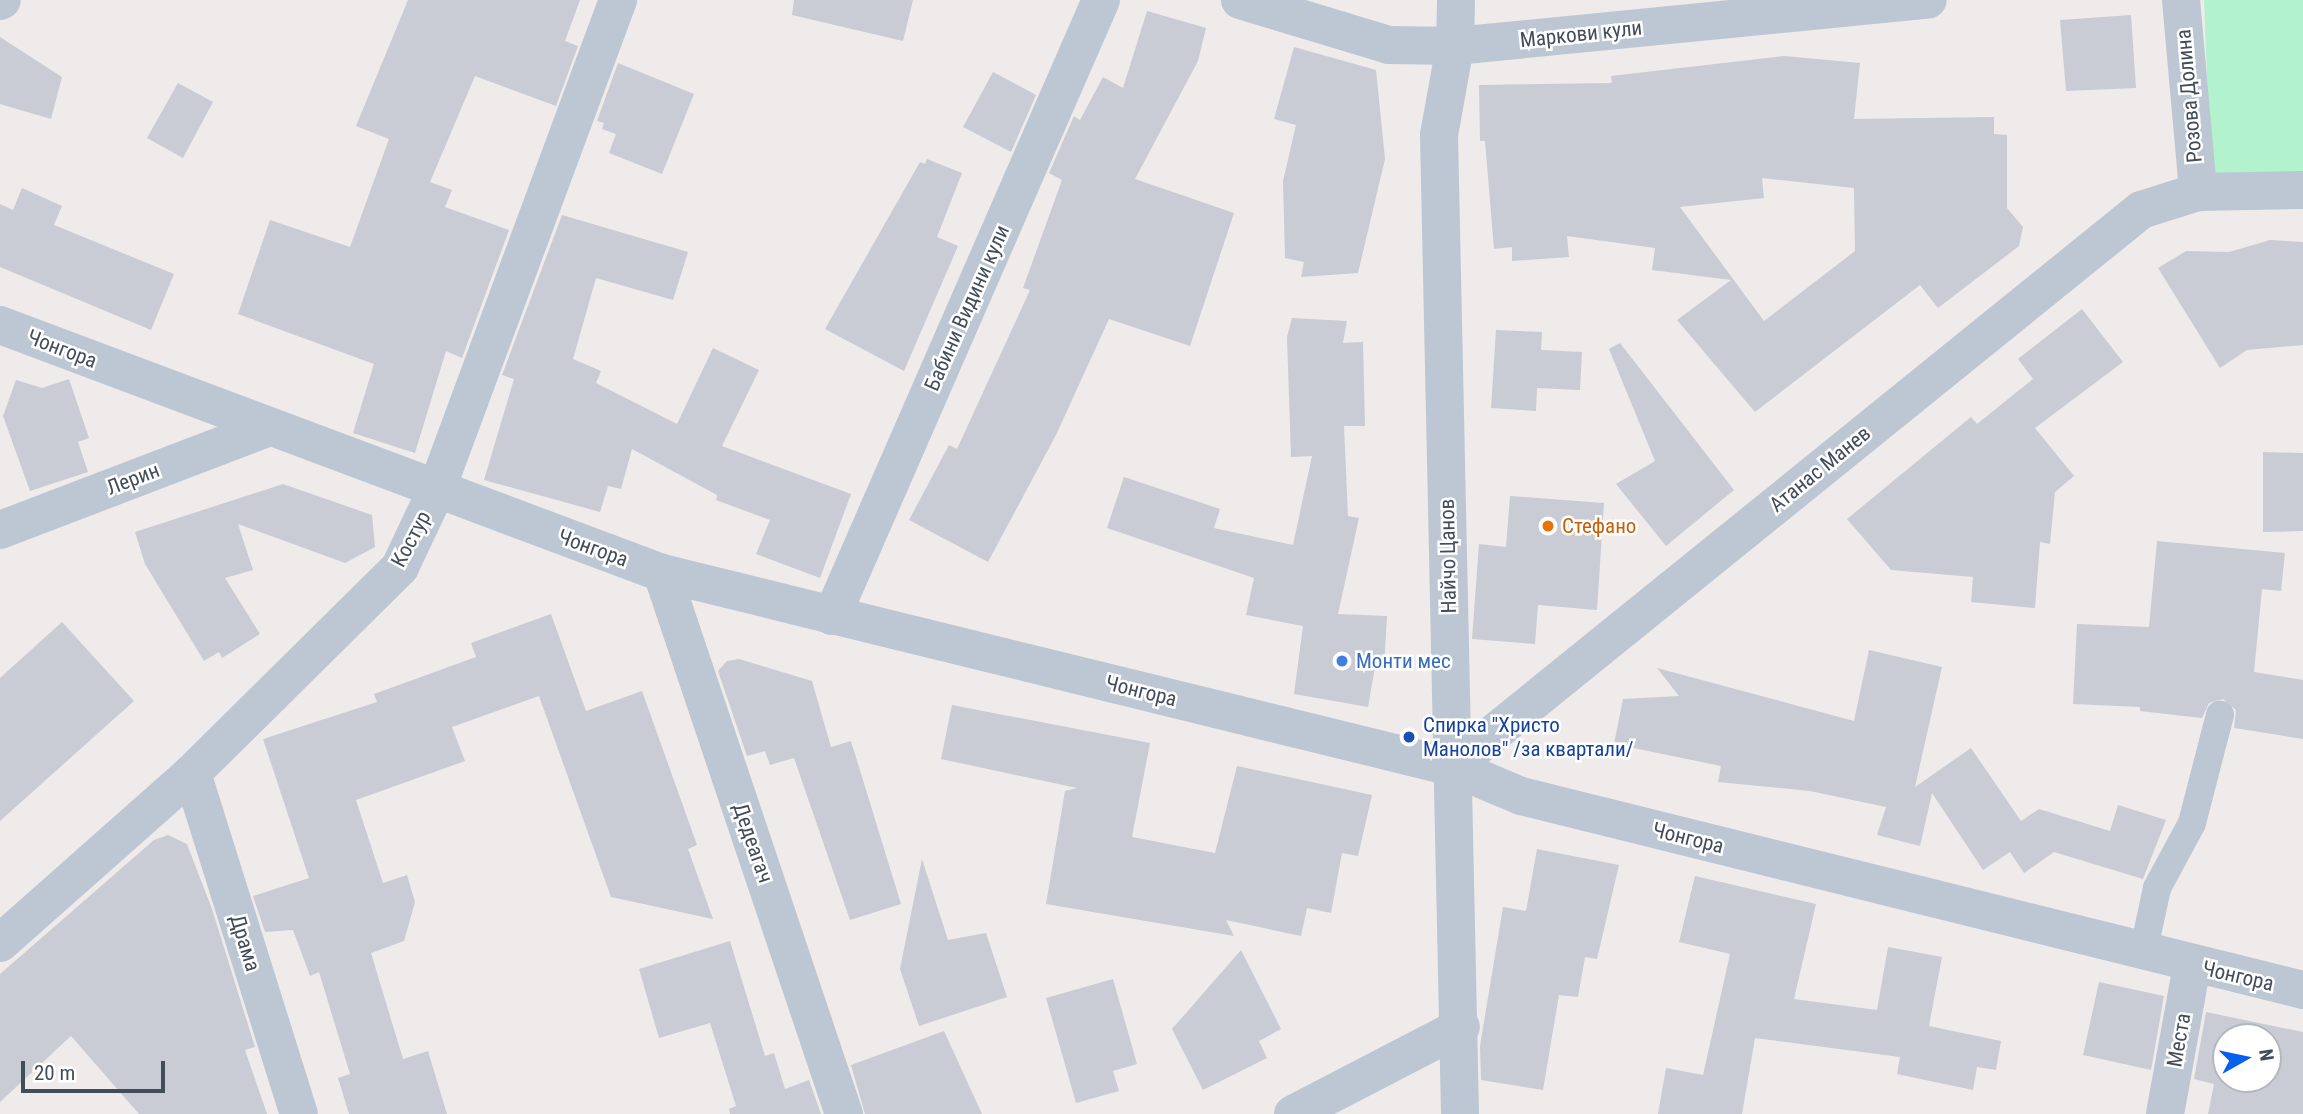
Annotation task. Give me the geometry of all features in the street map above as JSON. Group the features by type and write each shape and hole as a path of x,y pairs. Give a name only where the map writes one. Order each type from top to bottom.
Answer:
{"street":[{"name":"Костур","path":"0,943 192,773 400,567 436,491 618,0"},
{"name":"Бабини Видини кули","path":"832,616 1101,0"},
{"name":"Маркови кули","path":"1240,0 1389,45 1455,46 1928,0"},
{"name":"Найчо Цанов","path":"1456,0 1455,46 1439,135 1452,767 1461,1027 1460,1114"},
{"name":"Розова Долина","path":"2180,0 2198,192"},
{"name":"Атанас Манев","path":"1452,767 2141,210 2198,192 2303,191"},
{"name":"Чонгора","path":"0,325 267,428 663,573 1452,767 1521,796 2143,953 2303,990"},
{"name":"Лерин","path":"0,530 267,428"},
{"name":"Дедеагач","path":"663,573 844,1114"},
{"name":"Драма","path":"192,773 299,1114"},
{"name":"Места","path":"2165,1114 2192,965"},
{"path":"1293,1114 1461,1027"}],"lane":[{"path":"2143,953 2157,888 2192,823 2220,715"}],"green space":[{"path":"2204,0 2303,0 2303,173 2211,173"}],"building":[{"path":"408,0 580,0 565,41 578,46 556,106 475,76 430,182 452,190 445,207 509,230 462,358 446,351 415,453 353,433 374,364 238,314 270,220 350,247 389,139 356,126"},
{"path":"794,0 913,0 903,41 792,15"},
{"path":"1147,11 1206,28 1198,61 1135,179 1234,213 1190,346 1109,319 1056,435 988,562 909,520 949,445 957,449 1030,290 1023,288 1062,180 1049,173 1074,116 1080,120 1103,77 1123,88"},
{"path":"2131,15 2136,88 2066,91 2060,20"},
{"path":"0,37 62,77 51,119 0,104"},
{"path":"1294,47 1376,70 1385,159 1358,273 1301,277 1304,262 1285,258 1283,181 1296,125 1274,119"},
{"path":"1784,56 1860,63 1854,119 1994,117 1994,134 2007,135 2007,208 2023,227 2019,246 1938,308 1920,285 1755,412 1677,320 1731,280 1652,270 1655,248 1567,236 1569,257 1512,261 1512,247 1494,249 1485,141 1480,141 1479,85 1612,83 1611,76","holes":["1762,178 1854,188 1855,251 1764,321 1680,207 1764,198"]},
{"path":"618,63 694,94 662,174 609,153 616,134 602,129 604,123 597,121"},
{"path":"993,72 1036,95 1011,152 963,127"},
{"path":"178,83 213,102 183,158 147,138"},
{"path":"927,159 962,173 937,237 958,246 904,371 825,329 920,162 925,164"},
{"path":"22,188 62,206 54,225 174,274 151,330 0,267 0,204 13,210"},
{"path":"562,215 688,252 673,300 596,278 573,359 601,371 596,383 677,424 713,348 759,370 722,446 851,494 820,578 756,554 770,520 716,500 717,495 632,449 621,489 608,486 600,512 484,480 514,379 502,375"},
{"path":"2270,240 2303,242 2303,345 2247,350 2220,368 2158,268 2186,251 2229,252"},
{"path":"2082,309 2123,362 2035,428 2074,476 2055,492 2050,544 2040,542 2035,608 1971,602 1973,577 1891,570 1847,519 1971,417 1977,424 2033,379 2018,359"},
{"path":"1292,318 1347,321 1343,343 1363,342 1365,426 1344,426 1348,516 1359,518 1338,614 1387,616 1384,666 1375,667 1368,707 1294,694 1303,626 1246,615 1254,578 1107,528 1124,477 1220,509 1214,528 1293,545 1312,456 1291,457 1287,337"},
{"path":"1496,330 1542,332 1541,350 1582,352 1580,390 1537,388 1536,411 1491,408"},
{"path":"1620,343 1734,490 1666,546 1616,484 1655,461 1609,349"},
{"path":"69,379 89,438 78,442 88,472 30,491 3,416 16,380 42,388"},
{"path":"2263,452 2303,453 2303,531 2263,532"},
{"path":"283,484 372,515 375,547 345,563 238,524 253,570 225,578 260,634 222,658 219,652 204,661 145,564 135,532"},
{"path":"1510,496 1604,503 1597,610 1538,605 1535,644 1472,639 1479,544 1506,547"},
{"path":"2157,541 2285,553 2281,591 2262,589 2254,672 2303,680 2303,739 2234,728 2236,710 2223,699 2209,703 2202,718 2140,711 2140,707 2073,704 2077,624 2149,627"},
{"path":"551,614 586,711 642,691 697,845 688,849 713,919 611,897 539,696 452,727 465,761 356,800 383,883 407,875 415,902 404,941 371,953 403,1059 428,1051 447,1114 349,1114 338,1078 350,1074 319,972 310,976 293,930 265,932 253,896 309,878 263,739 377,702 374,694 476,657 471,643"},
{"path":"62,622 134,701 0,821 0,678"},
{"path":"1869,650 1942,667 1915,787 1971,748 2021,821 2039,809 2110,831 2118,805 2166,820 2143,879 2054,852 2024,873 2010,852 1983,870 1932,793 1920,846 1877,835 1886,807 1810,791 1718,782 1721,766 1614,744 1623,699 1679,696 1657,668 1854,721"},
{"path":"739,659 812,681 831,747 851,741 901,904 850,920 794,758 770,765 765,751 747,756 718,671 727,661"},
{"path":"952,705 1150,743 1132,837 1215,853 1237,766 1372,795 1358,856 1342,853 1331,913 1307,908 1301,936 1226,920 1234,936 1046,904 1065,791 1077,788 941,759"},
{"path":"168,835 187,844 212,909 255,1047 245,1050 267,1114 139,1114 71,1036 0,1102 0,974 154,840"},
{"path":"1537,849 1619,865 1597,959 1585,957 1578,997 1559,995 1543,1090 1481,1080 1480,1046 1503,907 1526,911"},
{"path":"922,859 948,940 986,933 1007,997 919,1026 900,969"},
{"path":"1695,876 1816,904 1794,999 1877,1010 1888,947 1942,957 1929,1026 2001,1041 1996,1070 1977,1067 1973,1090 1897,1074 1900,1057 1755,1038 1742,1114 1658,1114 1666,1068 1703,1075 1730,954 1679,942"},
{"path":"730,941 765,1056 774,1053 785,1089 809,1080 821,1114 730,1114 729,1109 736,1106 710,1023 659,1038 639,969"},
{"path":"1241,950 1281,1029 1259,1041 1267,1058 1203,1090 1172,1029"},
{"path":"1113,979 1137,1064 1113,1071 1119,1091 1076,1103 1046,998"},
{"path":"2099,982 2164,996 2151,1070 2083,1055"},
{"path":"2206,1012 2259,1023 2212,1023 2212,1084 2194,1079"},
{"path":"2282,1028 2303,1032 2303,1114 2208,1114 2212,1093 2282,1093"},
{"path":"944,1031 982,1114 865,1114 851,1065"}],"place":[{"name":"Стефано","path":"1548,526"},
{"name":"Монти мес","path":"1342,661"},
{"name":"Спирка \"Христо Манолов\" /за квартали/","path":"1409,737"}]}
